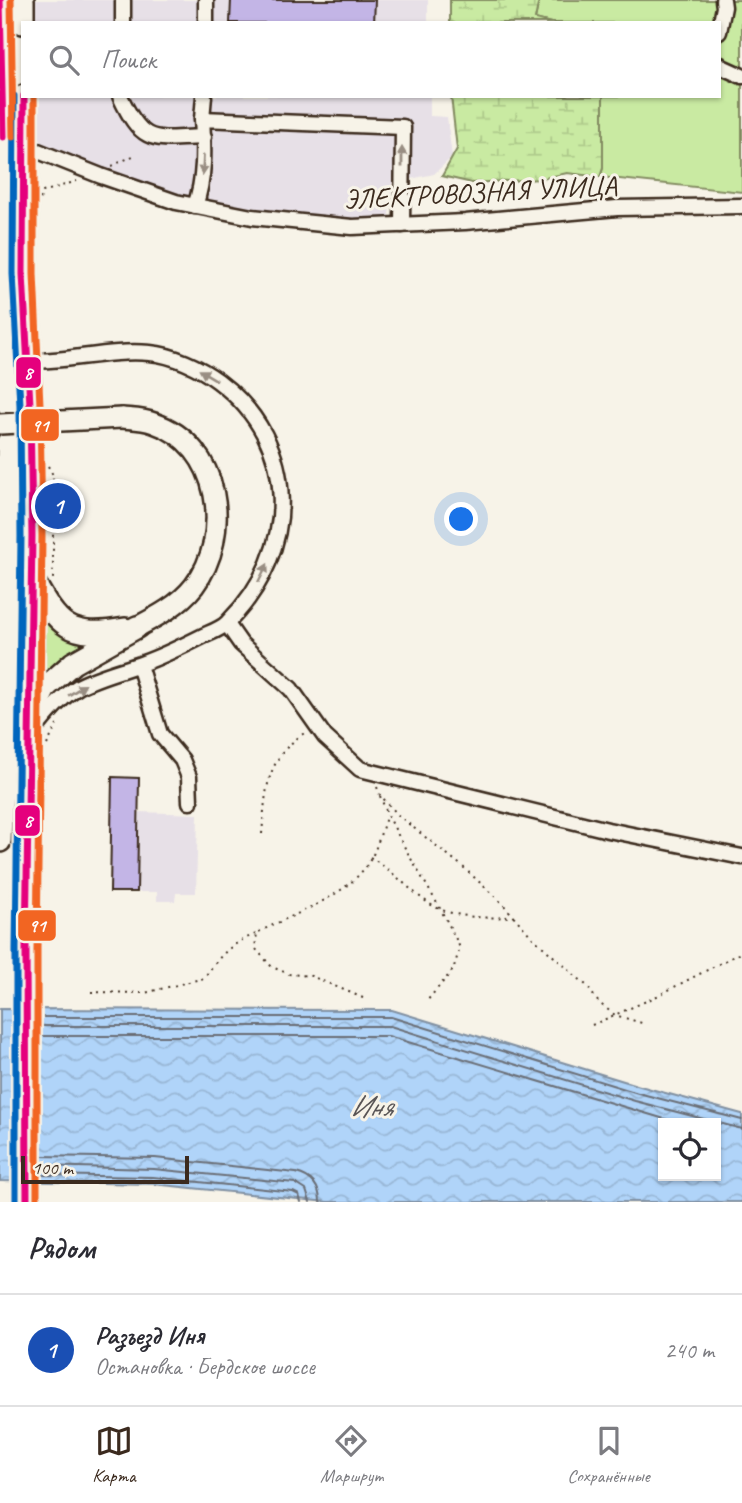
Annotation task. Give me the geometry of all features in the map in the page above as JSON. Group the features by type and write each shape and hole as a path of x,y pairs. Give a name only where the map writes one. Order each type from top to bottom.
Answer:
{"highway":[{"path":"0,0 2,135 9,276 28,361 30,404"},
{"path":"23,0 23,21"},
{"path":"0,841 5,424 2,331 23,145 24,98"},
{"path":"27,1202 26,949 32,578 31,441"},
{"path":"32,578 49,608 78,633 102,633 137,627"},
{"path":"29,730 46,687 51,682 73,663 137,627"}],"main road":[{"path":"5,424 122,418 156,423 185,442 197,456 212,485 218,515 214,545 197,581 180,601 137,627"}],"street":[{"path":"123,0 123,21"},
{"path":"206,0 206,21"},
{"path":"721,21 724,2"},
{"path":"721,66 742,76"},
{"path":"121,98 130,118 139,130 148,136 156,139 204,137"},
{"path":"195,206 201,191 204,163 204,98"},
{"path":"202,119 403,127 402,225"},
{"name":"ЭЛЕКТРОВОЗНАЯ УЛИЦА","path":"23,145 101,176 226,214 352,227 465,222 617,208 742,206"},
{"path":"28,361 150,352 182,361 211,376 230,390 248,409 267,437 277,463 280,484 279,527 267,565 255,589 227,624 167,654 115,671 77,688 29,730"},
{"path":"227,624 241,644 291,689 325,737 360,769 608,830 742,857"},
{"path":"139,665 160,734 182,760 189,777 190,802"}],"path":[{"path":"38,205 43,192 86,179 100,184 105,170 137,154"},
{"path":"48,464 52,475 53,583"},
{"path":"262,834 267,784 275,762 291,742 316,726"},
{"path":"372,773 387,814 444,913 460,948 453,970 426,1002"},
{"path":"380,795 400,817 462,866 533,938 586,985 599,1003 615,1015 645,1024"},
{"path":"91,992 145,993 204,978 218,958 236,942 284,918 323,903 346,886 367,865 387,814"},
{"path":"370,857 404,881 427,903 444,913 499,918 513,916"},
{"path":"257,933 255,948 272,967 289,974 311,976 363,998"},
{"path":"592,1025 653,998 742,952"}],"shaded area":[{"path":"26,0 428,0 428,21 26,21"},
{"path":"28,98 430,98 430,116 447,117 452,157 434,174 392,183 388,225 226,214 29,147"},
{"path":"112,777 139,778 138,812 198,814 196,893 176,893 175,901 157,901 157,892 110,892"}],"green space":[{"path":"450,0 539,0 535,19 543,21 450,21"},
{"path":"539,0 742,0 742,192 600,177 603,168 603,98 721,98 721,21 535,19"},
{"path":"451,98 603,98 603,168 600,177 567,173 541,179 472,183 442,176 457,149"},
{"path":"46,620 53,628 89,647 45,673"}],"water":[{"name":"Иня","path":"0,1009 392,1010 640,1086 742,1114 742,1202 327,1202 153,1184 0,1181"}],"building":[{"path":"231,0 375,0 374,21 230,21"},
{"path":"112,777 139,778 137,892 110,892"}],"transit line":[{"name":"8","path":"0,0 3,137"},
{"name":"91","path":"11,0 13,137"},
{"path":"14,96 13,274 20,405 21,536 16,1202"},
{"name":"8","path":"24,98 23,274 30,405 32,536 26,949 27,1202"},
{"name":"91","path":"34,98 34,274 42,536 37,1202"}],"place":[{"name":"Разъезд Иня","path":"58,506"}]}
